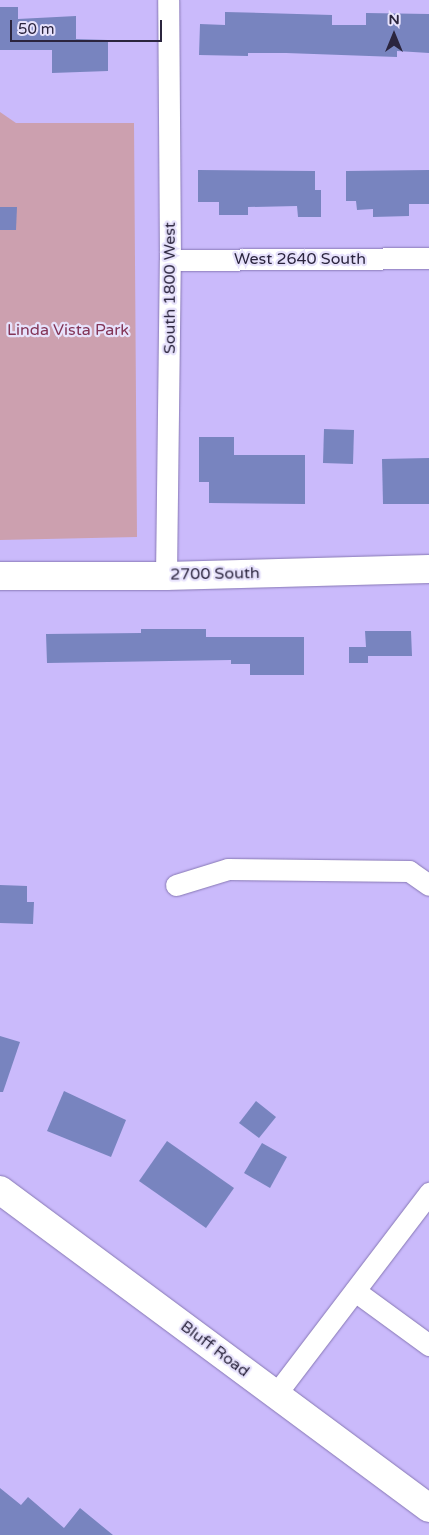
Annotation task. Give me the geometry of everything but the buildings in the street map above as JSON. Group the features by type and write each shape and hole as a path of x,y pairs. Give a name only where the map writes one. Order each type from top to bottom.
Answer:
{"main road":[{"name":"2700 South","path":"0,576 166,576 429,569"},
{"name":"Bluff Road","path":"0,1190 429,1508"}],"street":[{"name":"South 1800 West","path":"166,576 170,260 168,0"},
{"name":"West 2640 South","path":"170,260 429,258"},
{"path":"176,885 228,869 409,871 429,885"},
{"path":"276,1394 429,1193"},
{"path":"355,1290 429,1345"}],"green space":[{"name":"Linda Vista Park","path":"0,112 16,123 134,123 137,537 0,540"}]}
